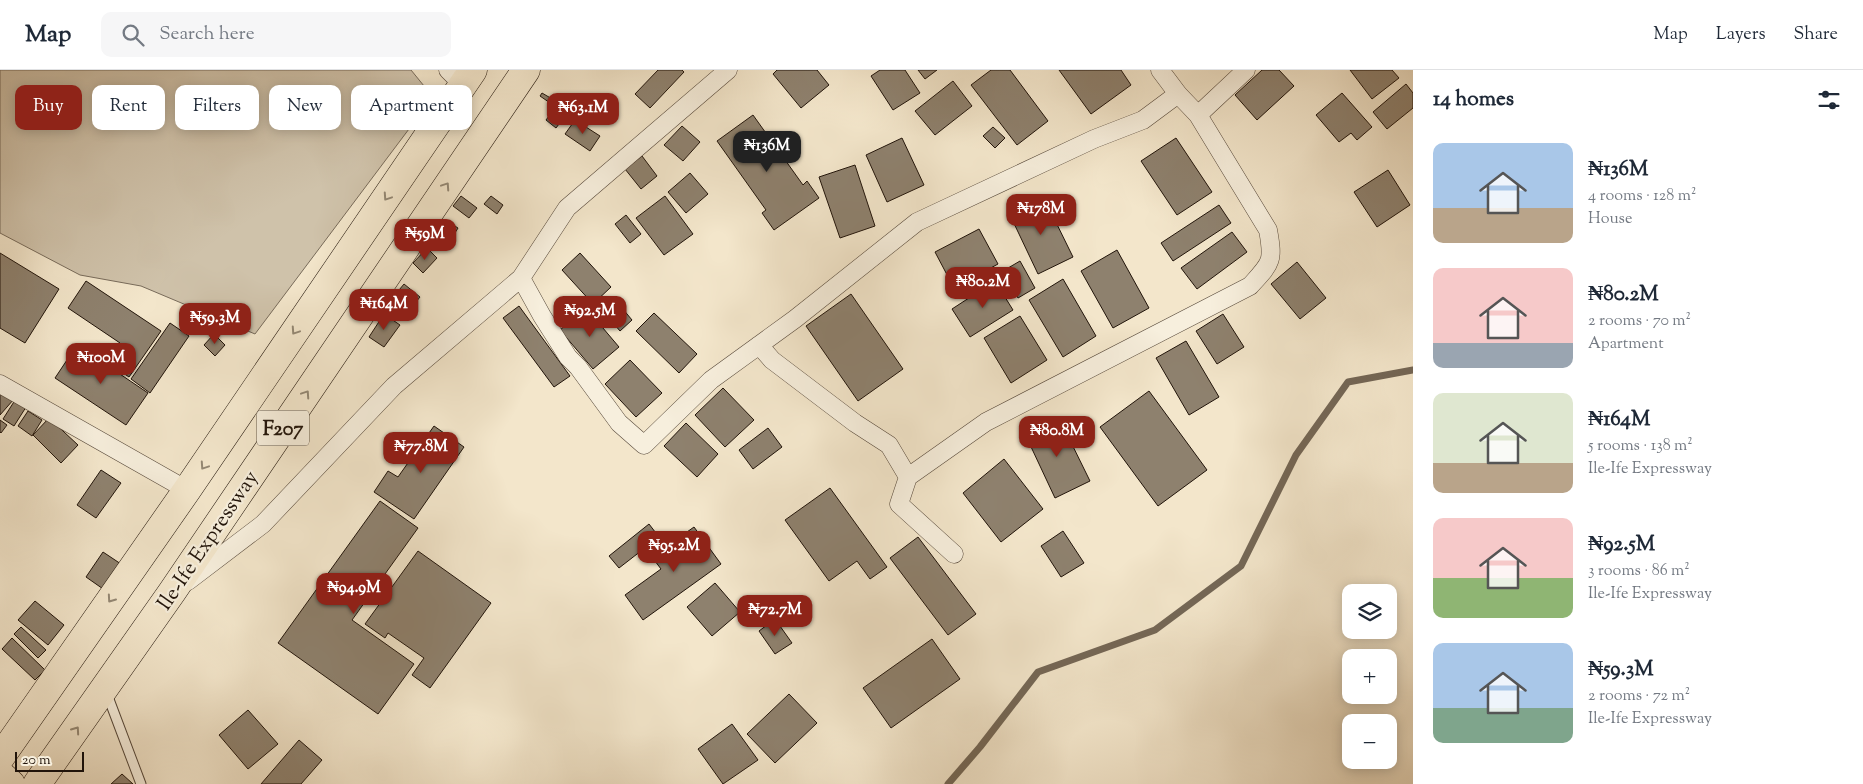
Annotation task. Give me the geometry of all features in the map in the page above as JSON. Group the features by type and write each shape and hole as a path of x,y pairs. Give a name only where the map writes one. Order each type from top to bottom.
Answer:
{"main road":[{"name":"Ile-Ife Expressway","path":"38,784 172,592 526,70"},
{"name":"Ile-Ife Expressway","path":"0,758 187,490 462,75"},
{"path":"0,774 11,784"}],"street":[{"path":"172,592 262,524 394,386 521,278 567,208 728,70"},
{"path":"954,554 899,504 908,477 986,422 1250,286 1268,267 1272,251 1268,230 1198,116 1160,70"},
{"path":"1198,116 1246,70"},
{"path":"521,278 568,357 578,367 619,423 644,445 711,380 795,319 917,222 1094,139 1143,120 1178,94"},
{"path":"759,345 772,360 855,423 889,445 908,477"},
{"path":"0,384 187,490"}],"lane":[{"path":"105,690 141,784"}],"shaded area":[{"path":"0,70 411,70 423,85 351,85 351,130 408,130 255,334 141,286 80,275 0,233"}],"building":[{"path":"658,70 682,70 684,72 650,108 635,94"},
{"path":"777,70 817,70 829,85 801,108 773,74"},
{"path":"880,70 905,70 920,93 893,110 871,76"},
{"path":"918,70 937,70 925,79"},
{"path":"991,70 1010,70 1048,121 1017,145 971,85"},
{"path":"1059,70 1121,70 1131,85 1091,114"},
{"path":"1262,70 1279,70 1294,86 1257,120 1235,95"},
{"path":"1350,70 1392,70 1399,78 1372,99"},
{"path":"953,81 972,106 935,135 915,111"},
{"path":"1406,84 1413,93 1413,108 1387,129 1373,112"},
{"path":"542,93 559,103 556,107 540,96"},
{"path":"1342,93 1372,127 1357,140 1351,133 1339,142 1316,115"},
{"path":"581,95 606,103 601,118 576,110"},
{"path":"552,112 562,120 556,128 546,120"},
{"path":"753,115 803,185 807,181 819,198 774,230 762,213 766,210 717,141"},
{"path":"575,120 600,136 590,151 565,134"},
{"path":"682,126 700,142 683,161 664,145"},
{"path":"993,127 1005,138 995,148 983,136"},
{"path":"902,138 924,185 887,202 866,155"},
{"path":"1176,138 1212,192 1177,215 1141,161"},
{"path":"642,156 657,176 641,189 625,169"},
{"path":"855,165 875,226 840,238 819,177"},
{"path":"1388,170 1410,205 1377,227 1354,192"},
{"path":"690,173 708,194 686,213 668,192"},
{"path":"461,196 477,208 469,218 453,206"},
{"path":"491,196 503,205 497,214 484,204"},
{"path":"665,196 693,234 664,255 636,218"},
{"path":"1044,198 1073,257 1038,274 1010,215"},
{"path":"1219,205 1231,223 1173,261 1161,243"},
{"path":"626,215 641,234 630,243 615,224"},
{"path":"447,221 458,228 453,236 442,228"},
{"path":"979,229 998,264 954,288 935,252"},
{"path":"1232,232 1247,252 1197,289 1181,268"},
{"path":"427,248 437,258 423,273 413,263"},
{"path":"1117,250 1149,308 1113,328 1081,271"},
{"path":"0,253 59,289 25,343 0,328"},
{"path":"580,253 611,287 593,304 562,270"},
{"path":"1020,261 1035,288 1018,298 1003,271"},
{"path":"1297,262 1326,298 1300,319 1271,284"},
{"path":"1063,279 1096,336 1063,357 1029,300"},
{"path":"86,281 161,331 129,377 107,362 120,343 68,308"},
{"path":"995,281 1013,310 970,337 952,309"},
{"path":"404,284 420,297 401,320 385,307"},
{"path":"851,294 903,369 858,401 806,326"},
{"path":"617,302 632,320 620,331 604,312"},
{"path":"519,306 570,376 554,387 503,318"},
{"path":"586,308 619,347 593,369 560,330"},
{"path":"654,313 697,354 679,373 636,331"},
{"path":"384,314 400,325 384,347 369,337"},
{"path":"1223,314 1244,347 1217,364 1196,331"},
{"path":"1020,316 1047,360 1011,383 984,338"},
{"path":"170,323 189,336 150,393 131,379"},
{"path":"214,334 225,345 215,356 204,345"},
{"path":"1186,341 1219,397 1189,415 1156,358"},
{"path":"77,345 148,393 126,425 55,378"},
{"path":"630,360 662,393 636,417 605,384"},
{"path":"0,388 14,399 0,415"},
{"path":"723,388 754,420 725,447 695,415"},
{"path":"1149,391 1207,470 1158,506 1100,427"},
{"path":"17,397 28,404 14,426 3,419"},
{"path":"28,411 42,420 32,436 18,426"},
{"path":"49,418 78,445 61,463 33,435"},
{"path":"1059,418 1090,481 1055,498 1025,434"},
{"path":"0,420 7,425 1,433 0,432"},
{"path":"686,423 718,454 697,477 664,446"},
{"path":"434,426 464,447 414,519 374,492 388,471 398,477"},
{"path":"768,428 782,447 753,469 739,450"},
{"path":"1004,459 1043,509 1001,542 963,493"},
{"path":"101,470 121,483 96,518 77,505"},
{"path":"830,488 887,567 870,579 857,561 829,581 785,520"},
{"path":"380,501 418,528 352,620 414,664 378,714 278,643"},
{"path":"649,524 659,537 619,568 609,556"},
{"path":"694,527 721,564 643,620 625,595 661,569 652,557"},
{"path":"1063,531 1084,563 1061,577 1041,546"},
{"path":"918,537 976,614 948,635 890,558"},
{"path":"418,551 491,603 430,688 412,675 424,658 388,633 385,638 365,624"},
{"path":"103,552 124,566 106,591 86,577"},
{"path":"715,583 740,612 712,636 687,607"},
{"path":"35,601 64,625 48,645 18,620"},
{"path":"775,619 792,643 775,654 759,631"},
{"path":"21,627 46,650 38,658 14,634"},
{"path":"12,638 45,670 35,680 2,649"},
{"path":"932,639 960,679 891,728 863,688"},
{"path":"789,694 817,723 775,763 747,734"},
{"path":"248,710 278,744 248,769 219,735"},
{"path":"732,724 758,760 723,784 698,749"},
{"path":"299,740 322,760 301,784 261,784"},
{"path":"122,774 133,784 111,784"}],"waterway":[{"path":"948,784 980,747 1038,672 1155,630 1241,566 1296,455 1348,382 1413,370"}]}
